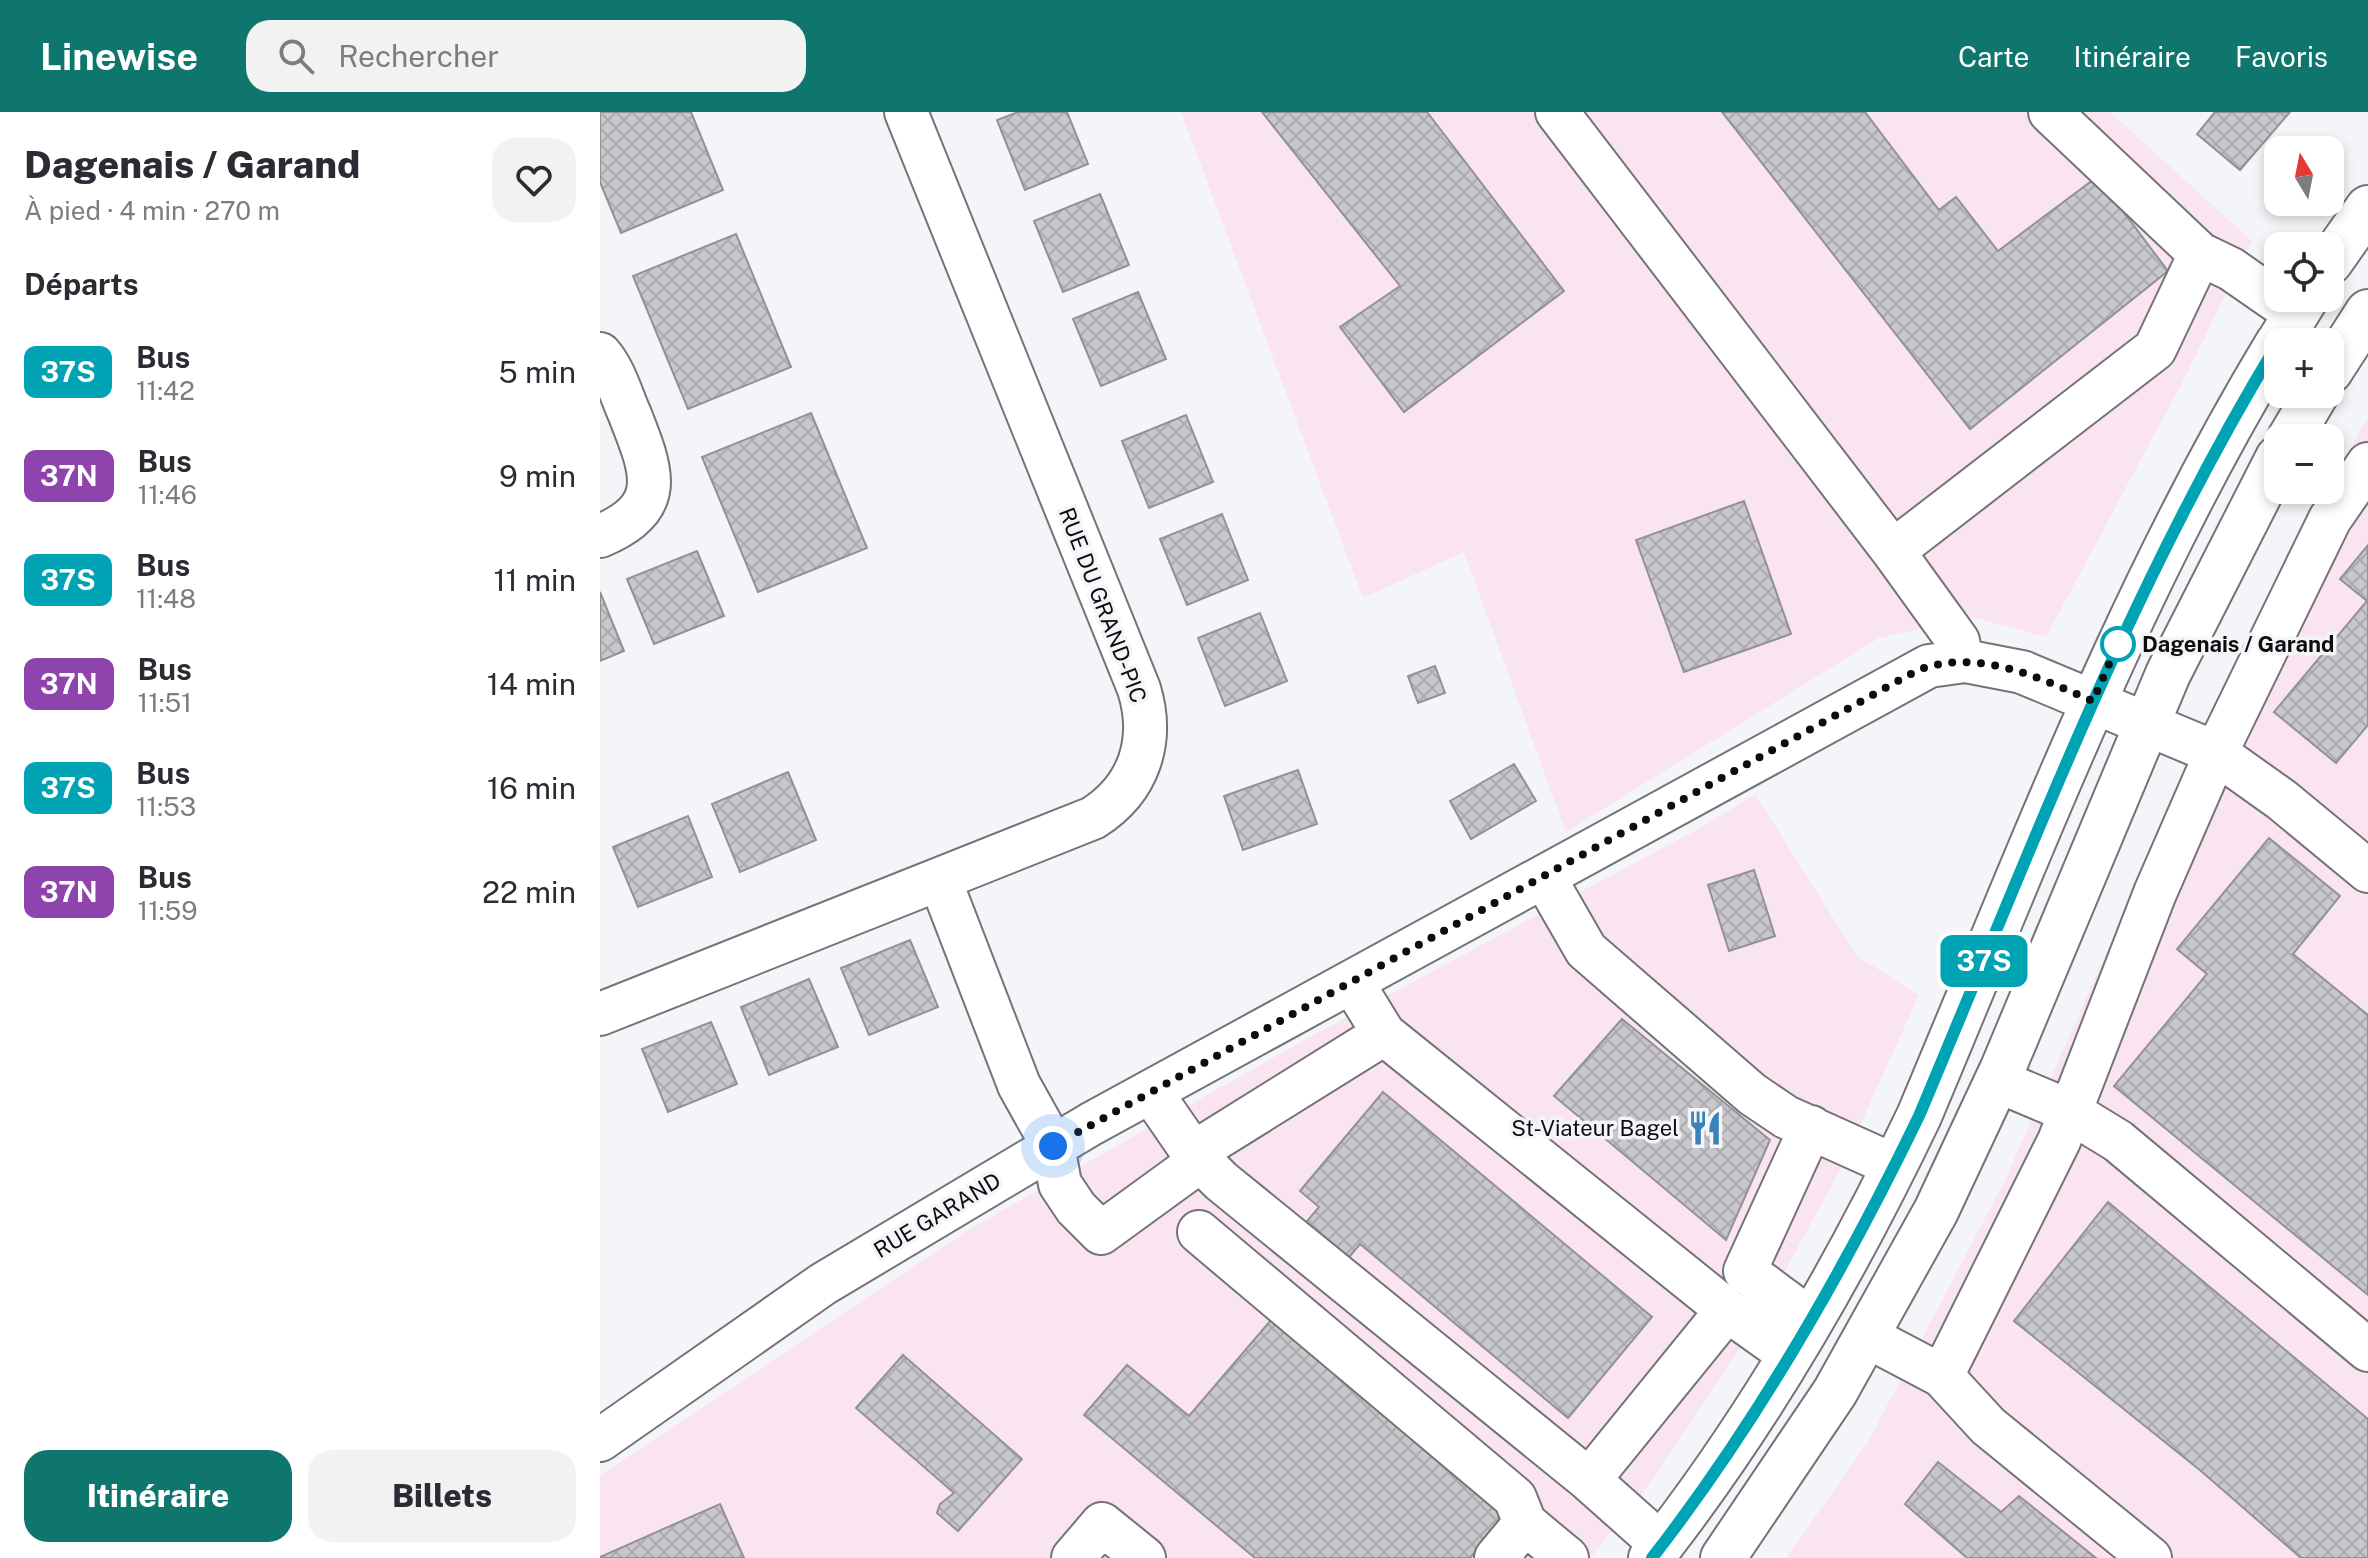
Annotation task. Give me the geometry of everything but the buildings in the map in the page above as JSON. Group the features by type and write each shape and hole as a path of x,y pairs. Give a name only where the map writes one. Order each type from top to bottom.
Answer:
{"main road":[{"path":"2344,242 2368,208"},
{"path":"2347,362 2368,312"},
{"path":"1657,1551 1801,1338 1895,1166 1962,1017 2093,701 2176,524 2290,324"},
{"path":"1723,1558 1798,1450 1868,1337 1936,1211 1998,1081 2146,726 2210,587 2264,485"}],"street":[{"name":"RUE DU GRAND-PIC","path":"600,1014 1080,824 1104,811 1124,792 1138,769 1145,743 1145,716 1139,689 906,112"},
{"path":"1557,112 1893,551 1958,641 1962,661"},
{"path":"2050,112 2200,254 2231,269 2290,324"},
{"path":"1893,551 2155,349 2200,254"},
{"path":"600,354 613,374 650,477 648,496 639,512 625,525 600,536"},
{"path":"1942,1376 2059,1141 2155,893 2216,753 2330,519 2368,464"},
{"name":"RUE GARAND","path":"600,1440 823,1284 1053,1146 1905,676 1941,663 1962,661 2022,672 2216,753 2282,800 2368,871"},
{"path":"1544,877 1586,950 1752,1094 1786,1117 1895,1166"},
{"path":"940,880 1019,1085 1053,1146 1060,1184 1076,1208 1101,1233 1196,1157 1384,1034"},
{"path":"1352,982 1384,1034 1727,1310 1801,1338"},
{"path":"1998,1081 2069,1111 2118,1141 2368,1350"},
{"path":"1151,1092 1196,1157 1589,1480 1657,1551"},
{"path":"1801,1338 1745,1271 1811,1127"},
{"path":"1199,1232 1515,1498 1525,1523 1567,1558"},
{"path":"1589,1480 1727,1310"},
{"path":"1868,1337 1942,1376 1988,1426 2150,1558"},
{"path":"1496,1558 1525,1523"},
{"path":"1073,1558 1102,1524 1144,1558"}],"shaded area":[{"path":"1181,112 2110,112 2252,241 2182,383 2046,637 1972,617 1879,638 1566,832 1464,552 1363,598"},
{"path":"2368,417 2368,1558 1786,1558 1868,1442 2005,1180 2260,609 2319,504 2344,504 2344,460"},
{"path":"1755,794 1857,956 1919,995 1839,1172 1756,1324 1648,1486 1590,1558 600,1558 600,1476 975,1226 1310,1037 1700,828"}],"bus line":[{"name":"37S","path":"1652,1558 1732,1446 1790,1355 1891,1173 1962,1017 2129,618 2211,458 2264,367"}],"place":[{"name":"Dagenais / Garand","path":"2118,644"},
{"name":"St-Viateur Bagel","path":"1705,1128"}],"route":[{"path":"1053,1146 1918,670 1953,661 2002,666 2039,677 2093,701 2119,641 2118,644"}]}
